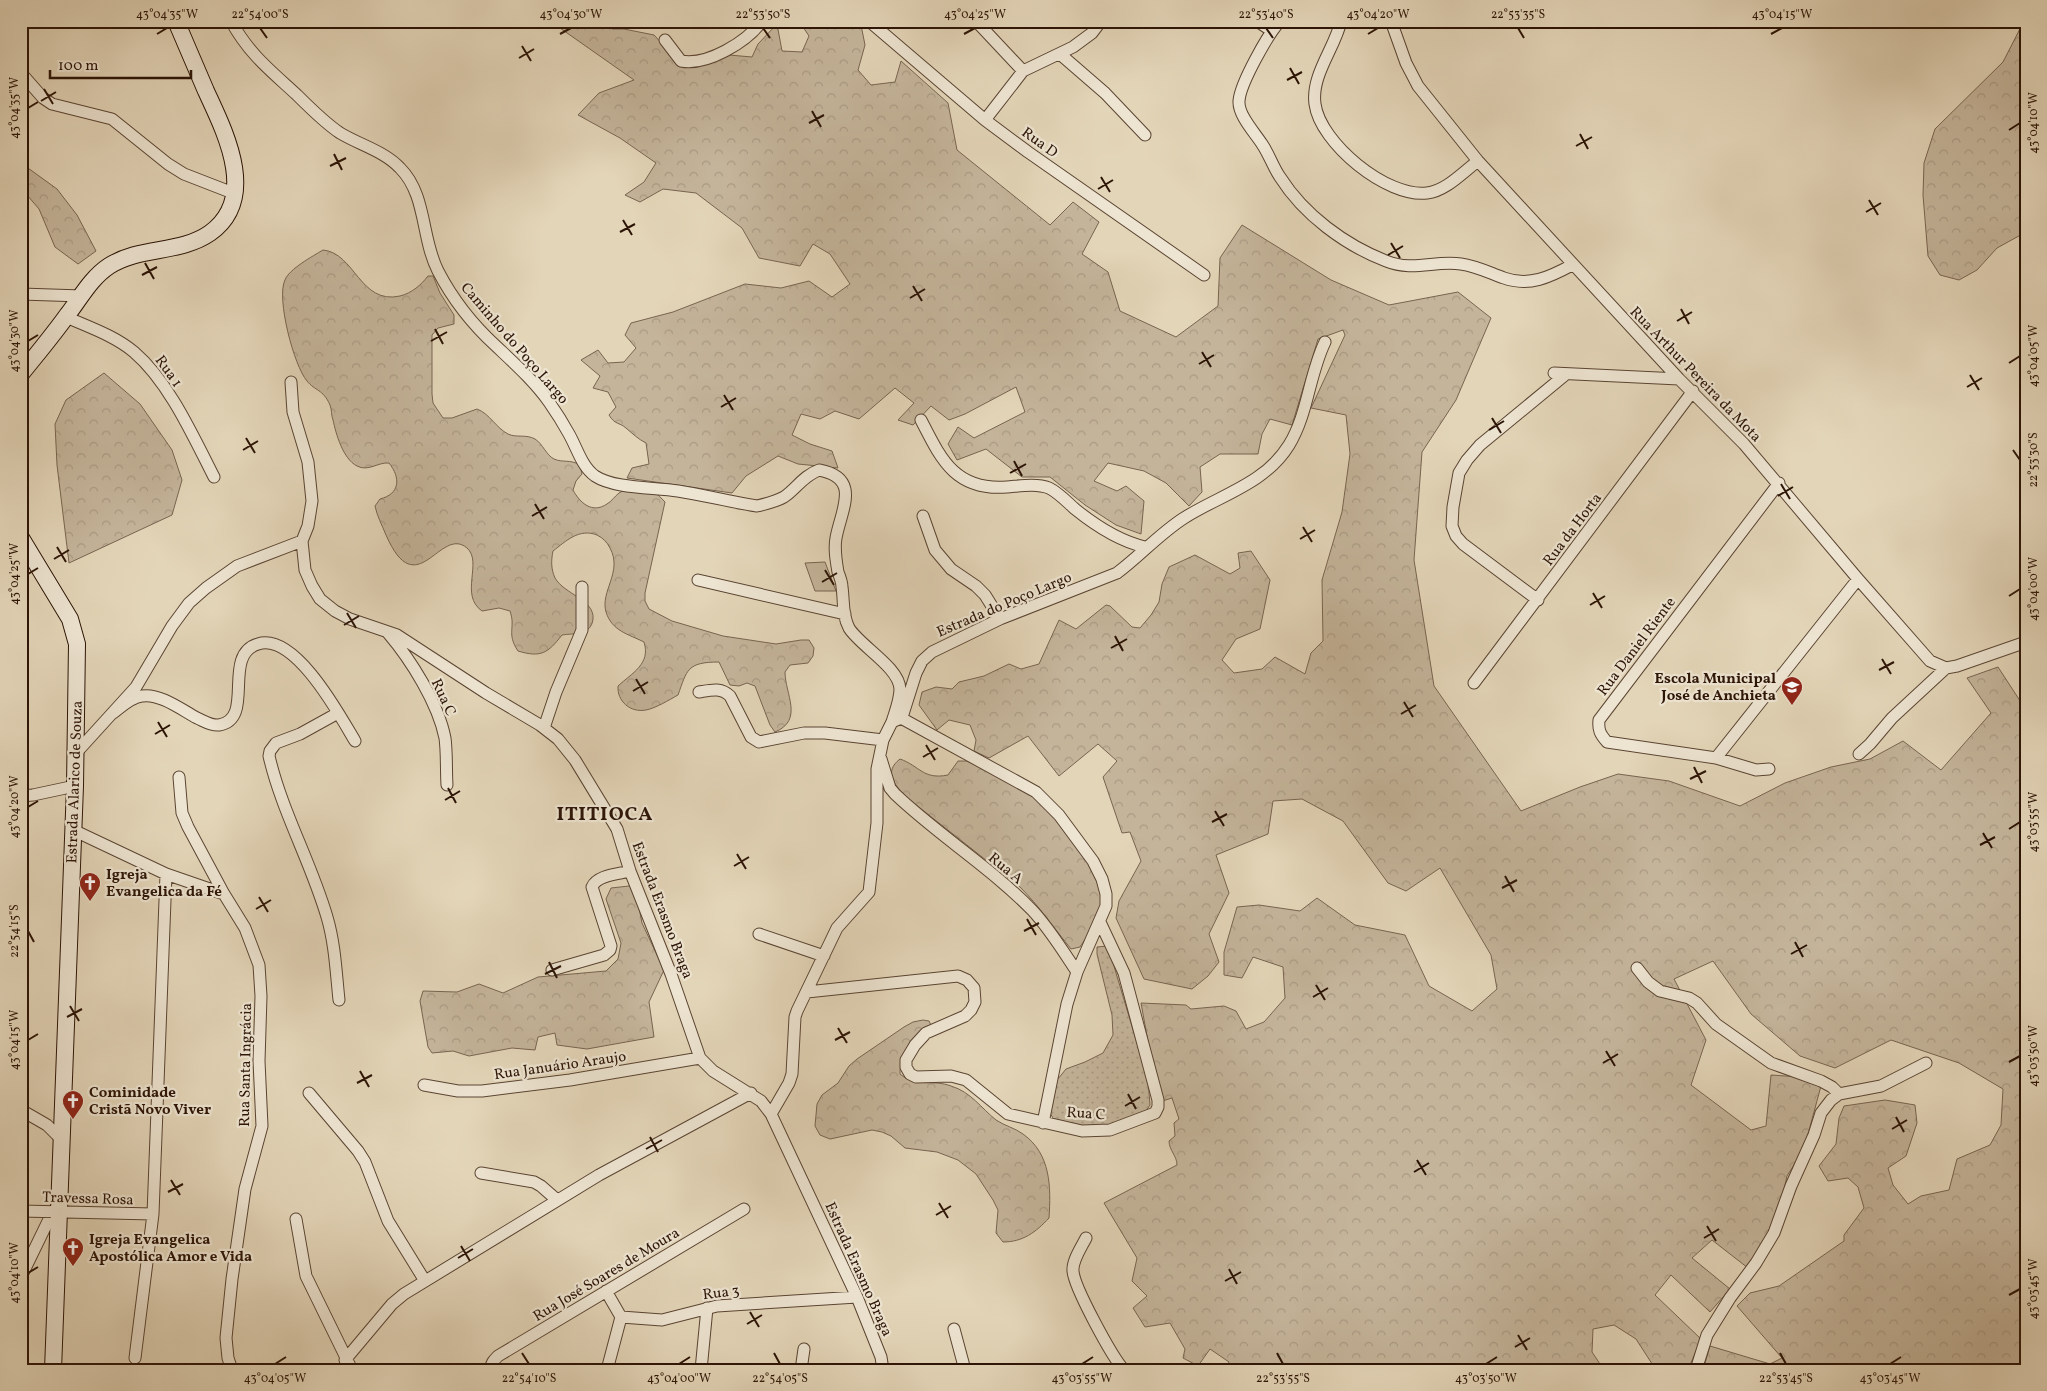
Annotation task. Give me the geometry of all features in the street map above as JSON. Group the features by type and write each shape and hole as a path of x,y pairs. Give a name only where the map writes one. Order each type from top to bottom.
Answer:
{"main road":[{"path":"21,374 98,274 122,259 170,249 210,233 230,207 235,175 228,142 176,21"},
{"name":"Estrada Alarico de Souza","path":"21,538 70,619 77,644 76,752 66,1052 55,1211 53,1370"}],"street":[{"name":"Caminho do Poço Largo","path":"231,21 242,41 258,60 312,110 339,132 386,156 400,168 408,178 418,197 428,248 438,271 453,297 495,346 520,369 548,400 588,469 596,476 605,481 676,491 757,506 770,503 785,496 805,477 819,470 838,478 843,484 846,497 835,548 845,614 851,631 888,668 899,684 897,720"},
{"path":"664,40 681,61 688,62 720,53 739,43 754,32 762,21"},
{"name":"Rua D","path":"869,21 985,120 1204,275"},
{"path":"976,21 1024,71"},
{"path":"985,120 1024,71 1060,54 1092,33 1101,21"},
{"path":"1257,21 1272,31"},
{"path":"1280,21 1272,31 1247,74 1239,103 1247,123 1264,146 1280,178 1316,218 1340,237 1387,261 1407,266 1459,264 1472,266 1507,279 1530,282 1550,277 1572,265"},
{"path":"1341,21 1336,38 1314,89 1314,103 1322,124 1342,151 1356,164 1381,181 1415,193 1427,193 1441,189 1478,161"},
{"name":"Rua Arthur Pereira da Mota","path":"1391,21 1406,63 1418,86 1478,161 1679,379 1744,444 1779,483 1858,579 1930,660 1946,668"},
{"path":"1060,54 1105,93 1145,135"},
{"path":"21,73 43,98 52,104 112,119 168,164 184,174 233,193"},
{"path":"21,294 82,296"},
{"name":"Rua 1","path":"66,316 116,340 133,351 149,366 174,404 214,477"},
{"name":"Estrada do Poço Largo","path":"771,1114 790,1083 795,1017 837,928 869,892 877,823 877,769 883,740 897,720 922,662 942,646 1000,619 1116,573 1128,565 1145,547 1185,517 1250,483 1279,459 1300,424 1325,342"},
{"path":"1538,600 1463,544 1456,536 1452,526 1453,507 1459,473 1467,460 1480,445 1559,374 1679,379"},
{"name":"Estrada Erasmo Braga","path":"291,382 294,412 308,462 312,501 308,526 302,541 305,570 312,586 320,599 335,611 350,619 402,638 470,684 544,728 558,739 575,760 600,798 617,829 630,871 671,974 700,1058 712,1071 762,1101 771,1114 857,1297 881,1357 883,1370"},
{"name":"Rua da Horta","path":"1474,684 1693,391"},
{"path":"921,420 940,458 953,472 971,482 988,487 1018,485 1047,487 1115,537 1145,547"},
{"name":"Rua Daniel Riente","path":"1769,769 1756,770 1716,758 1607,742 1600,735 1598,728 1599,720 1779,483"},
{"path":"923,516 935,550 952,569 985,595 1000,619"},
{"path":"76,752 136,687 172,626 189,603 206,588 237,566 302,541"},
{"path":"1716,758 1858,579"},
{"path":"698,580 845,614"},
{"path":"544,728 556,692 582,630 582,587"},
{"name":"Rua C","path":"387,632 415,671 439,718 445,738 447,784"},
{"path":"1859,754 1892,718 1946,668 2026,642"},
{"path":"113,713 132,699 142,695 158,697 213,725 224,723 233,715 237,706 240,662 244,654 248,649 258,644 266,643 284,650 296,658 313,675 355,741"},
{"path":"699,692 719,689 726,691 751,737 759,742 804,733 824,733 883,740"},
{"path":"338,713 300,734 276,743 269,756 283,802 328,918 334,949 339,1000"},
{"path":"897,720 1021,783 1048,802 1093,861 1102,879 1106,894 1106,906 1077,972 1067,1004 1043,1123"},
{"name":"Rua A","path":"880,754 890,788 1032,911 1055,938 1077,972"},
{"name":"Rua Santa Ingrácia","path":"179,776 182,813 224,894 245,928 259,965 261,996 259,1061 262,1126 245,1189 232,1279 226,1338 228,1358 232,1370"},
{"path":"21,796 75,786"},
{"path":"73,830 166,874 224,894"},
{"path":"552,970 604,955 610,950 611,946 592,887 599,879 630,871"},
{"path":"135,1358 153,1214 166,874"},
{"name":"Rua C","path":"807,992 958,976 967,980 974,988 975,1002 971,1010 958,1020 926,1033 915,1045 906,1060 906,1067 910,1074 916,1078 951,1076 966,1080 1008,1114 1082,1131 1110,1130 1155,1113 1158,1108 1158,1100 1124,973 1100,922"},
{"path":"759,934 824,956"},
{"path":"1637,968 1648,982 1660,991 1689,998 1697,1003 1716,1024 1771,1063 1821,1081 1832,1087 1839,1094"},
{"name":"Rua Januário Araujo","path":"424,1085 458,1091 482,1091 570,1080 700,1058"},
{"path":"1696,1370 1706,1335 1756,1263 1774,1233 1791,1186 1814,1135 1821,1113 1831,1100 1839,1094 1881,1086 1926,1063"},
{"path":"308,1093 358,1151 365,1162 392,1228 425,1281"},
{"path":"296,1219 306,1276 349,1365 392,1304 425,1281 599,1175 751,1093"},
{"path":"21,1110 47,1125 60,1138"},
{"path":"481,1173 534,1182 557,1200"},
{"name":"Rua José Soares de Moura","path":"492,1370 490,1366 498,1356 744,1209"},
{"name":"Travessa Rosa","path":"21,1211 153,1214"},
{"path":"21,1277 55,1211"},
{"path":"1086,1238 1073,1265 1075,1278 1106,1343 1124,1370"},
{"path":"606,1291 621,1317 607,1370"},
{"name":"Rua 3","path":"621,1317 662,1320 707,1308 857,1297"},
{"path":"701,1370 707,1308"},
{"path":"954,1329 965,1370"},
{"path":"801,1370 804,1349"}],"green space":[{"path":"550,21 608,21 612,29 624,29 654,35 680,63 698,66 729,55 752,57 758,44 777,24 782,51 802,52 809,36 799,21 855,21 861,25 865,45 858,70 871,85 895,82 901,61 948,103 957,150 1050,225 1073,202 1099,222 1082,254 1108,272 1120,311 1176,337 1218,306 1220,258 1242,225 1331,280 1389,305 1458,292 1491,318 1456,400 1422,452 1414,560 1434,686 1521,811 1618,774 1669,781 1740,806 1785,783 1831,767 1870,759 1903,741 1941,770 1991,713 1967,678 1998,667 2026,710 2026,1370 1703,1370 1710,1346 1770,1364 1782,1358 1737,1306 1750,1293 1779,1286 1844,1241 1844,1235 1864,1208 1858,1187 1848,1178 1828,1181 1819,1166 1836,1144 1839,1118 1844,1106 1885,1100 1915,1105 1917,1123 1906,1156 1888,1168 1893,1185 1908,1204 1921,1196 1949,1190 1957,1159 1990,1145 2001,1125 2003,1089 1959,1063 1891,1040 1835,1068 1800,1056 1751,1014 1713,961 1674,979 1706,1040 1691,1085 1751,1130 1766,1126 1771,1075 1800,1077 1821,1086 1804,1149 1787,1176 1779,1213 1748,1268 1712,1240 1692,1258 1730,1289 1710,1312 1671,1275 1655,1295 1701,1339 1688,1370 1656,1370 1636,1339 1614,1325 1593,1329 1592,1352 1604,1370 1224,1370 1229,1362 1210,1349 1198,1366 1183,1358 1185,1349 1170,1323 1145,1327 1133,1308 1147,1296 1132,1281 1137,1258 1104,1203 1177,1165 1169,1141 1175,1136 1174,1123 1179,1119 1172,1098 1159,1102 1141,1003 1186,1005 1191,1009 1224,1006 1236,1011 1246,1029 1264,1022 1285,998 1283,967 1253,957 1242,978 1224,975 1224,952 1237,907 1259,905 1300,911 1317,898 1355,925 1405,935 1429,986 1472,1011 1497,989 1491,955 1440,868 1406,891 1388,883 1343,821 1302,799 1273,801 1268,834 1216,855 1229,893 1209,934 1219,962 1208,976 1192,989 1144,979 1116,918 1119,901 1141,861 1130,832 1122,833 1103,777 1117,761 1098,744 1059,776 1028,736 989,758 974,751 976,740 970,725 949,720 937,730 919,705 922,692 936,687 952,689 959,682 984,676 1009,664 1021,669 1039,664 1059,620 1076,629 1106,605 1110,606 1132,627 1140,628 1159,602 1162,584 1169,567 1195,555 1230,574 1240,568 1238,553 1251,551 1270,580 1260,629 1236,639 1222,660 1234,673 1262,669 1275,657 1305,674 1311,653 1323,641 1322,580 1342,512 1350,454 1346,415 1311,408 1345,335 1343,330 1318,339 1292,425 1270,419 1262,434 1258,454 1220,454 1200,467 1202,492 1189,506 1166,483 1144,471 1108,463 1094,481 1117,491 1126,486 1144,501 1141,534 1116,525 1085,505 1050,477 1022,477 986,449 957,460 948,444 958,427 974,438 1025,412 1016,387 965,414 949,420 931,406 913,425 898,420 914,403 895,388 859,419 835,411 820,419 801,414 792,435 810,444 832,451 838,468 798,464 778,456 746,476 732,493 627,478 632,468 649,464 646,443 611,418 609,415 616,407 608,392 593,388 600,376 581,360 598,350 608,363 624,362 636,348 625,335 631,323 673,312 745,284 781,288 809,281 832,297 850,284 830,254 813,244 800,266 759,258 742,228 696,193 663,189 640,202 625,195 644,182 656,163 620,138 578,115 599,93 634,80"},
{"path":"2024,21 2026,21 2026,232 1997,248 1977,270 1959,280 1940,275 1928,256 1923,195 1924,163 1935,129 2003,62"},
{"path":"21,163 57,189 77,215 96,251 78,264 55,247 39,209 21,188"},
{"path":"323,250 334,253 343,260 366,286 376,293 387,297 408,293 428,276 433,276 440,293 454,315 454,324 438,328 432,335 433,403 443,418 452,418 477,409 486,414 508,434 535,439 554,459 580,465 582,474 576,481 573,490 587,506 602,507 622,491 631,489 650,491 665,502 645,593 645,601 649,609 672,621 723,636 776,644 809,640 814,648 813,656 808,663 790,665 785,672 791,714 789,721 784,727 775,732 770,725 755,686 747,683 739,686 730,685 719,662 708,662 694,666 686,674 678,695 658,706 646,710 635,710 622,701 618,686 643,662 645,656 644,642 616,628 606,612 606,597 614,565 608,544 597,535 590,533 579,534 563,543 553,551 552,562 554,575 559,584 589,607 592,612 592,624 581,633 562,635 548,650 538,654 518,651 514,645 510,611 499,608 482,611 475,604 471,588 473,562 467,548 457,544 447,546 428,560 418,564 408,564 397,555 386,535 375,506 380,499 387,497 395,489 397,480 393,469 389,463 361,468 352,463 348,458 338,439 330,405 325,396 307,381 302,373 288,332 283,301 285,280 296,267"},
{"path":"104,373 140,404 172,450 182,480 172,515 69,563 57,465 55,424 66,400"},
{"path":"825,562 836,591 815,591 805,563"},
{"path":"900,759 933,776 948,775 958,761 967,761 1016,784 1028,792 1055,818 1082,851 1100,884 1103,898 1101,911 1080,947 1071,949 1020,887 906,797 892,778 892,769"},
{"path":"629,886 636,892 642,923 664,970 649,1002 654,1037 587,1049 557,1045 555,1033 538,1037 535,1050 512,1048 469,1056 453,1051 432,1053 428,1047 420,1001 423,991 457,992 479,984 503,993 538,977 606,971 618,959 621,943 606,899 611,888"},
{"path":"1108,946 1148,1080 1150,1105 1142,1117 1124,1127 1086,1129 1054,1120 1049,1111 1053,1085 1066,1069 1103,1053 1113,1035 1112,1015 1097,954 1097,947"},
{"path":"929,1021 931,1025 905,1053 900,1067 900,1074 913,1081 944,1084 964,1092 996,1120 1023,1134 1039,1151 1044,1161 1049,1183 1049,1218 1034,1232 1023,1238 1003,1242 996,1233 998,1210 993,1200 976,1174 958,1160 937,1152 905,1148 891,1136 882,1132 872,1130 830,1139 820,1135 815,1126 817,1104 822,1095 838,1083 849,1066 904,1027 913,1022"}],"place":[{"name":"Escola Municipal José de Anchieta","path":"1792,706"},
{"name":"Igreja Evangelica da Fé","path":"90,902"},
{"name":"Cominidade Cristã Novo Viver","path":"73,1120"},
{"name":"Igreja Evangelica Apostólica Amor e Vida","path":"73,1267"}],"district":[{"name":"ITITIOCA","path":"605,813"}]}
